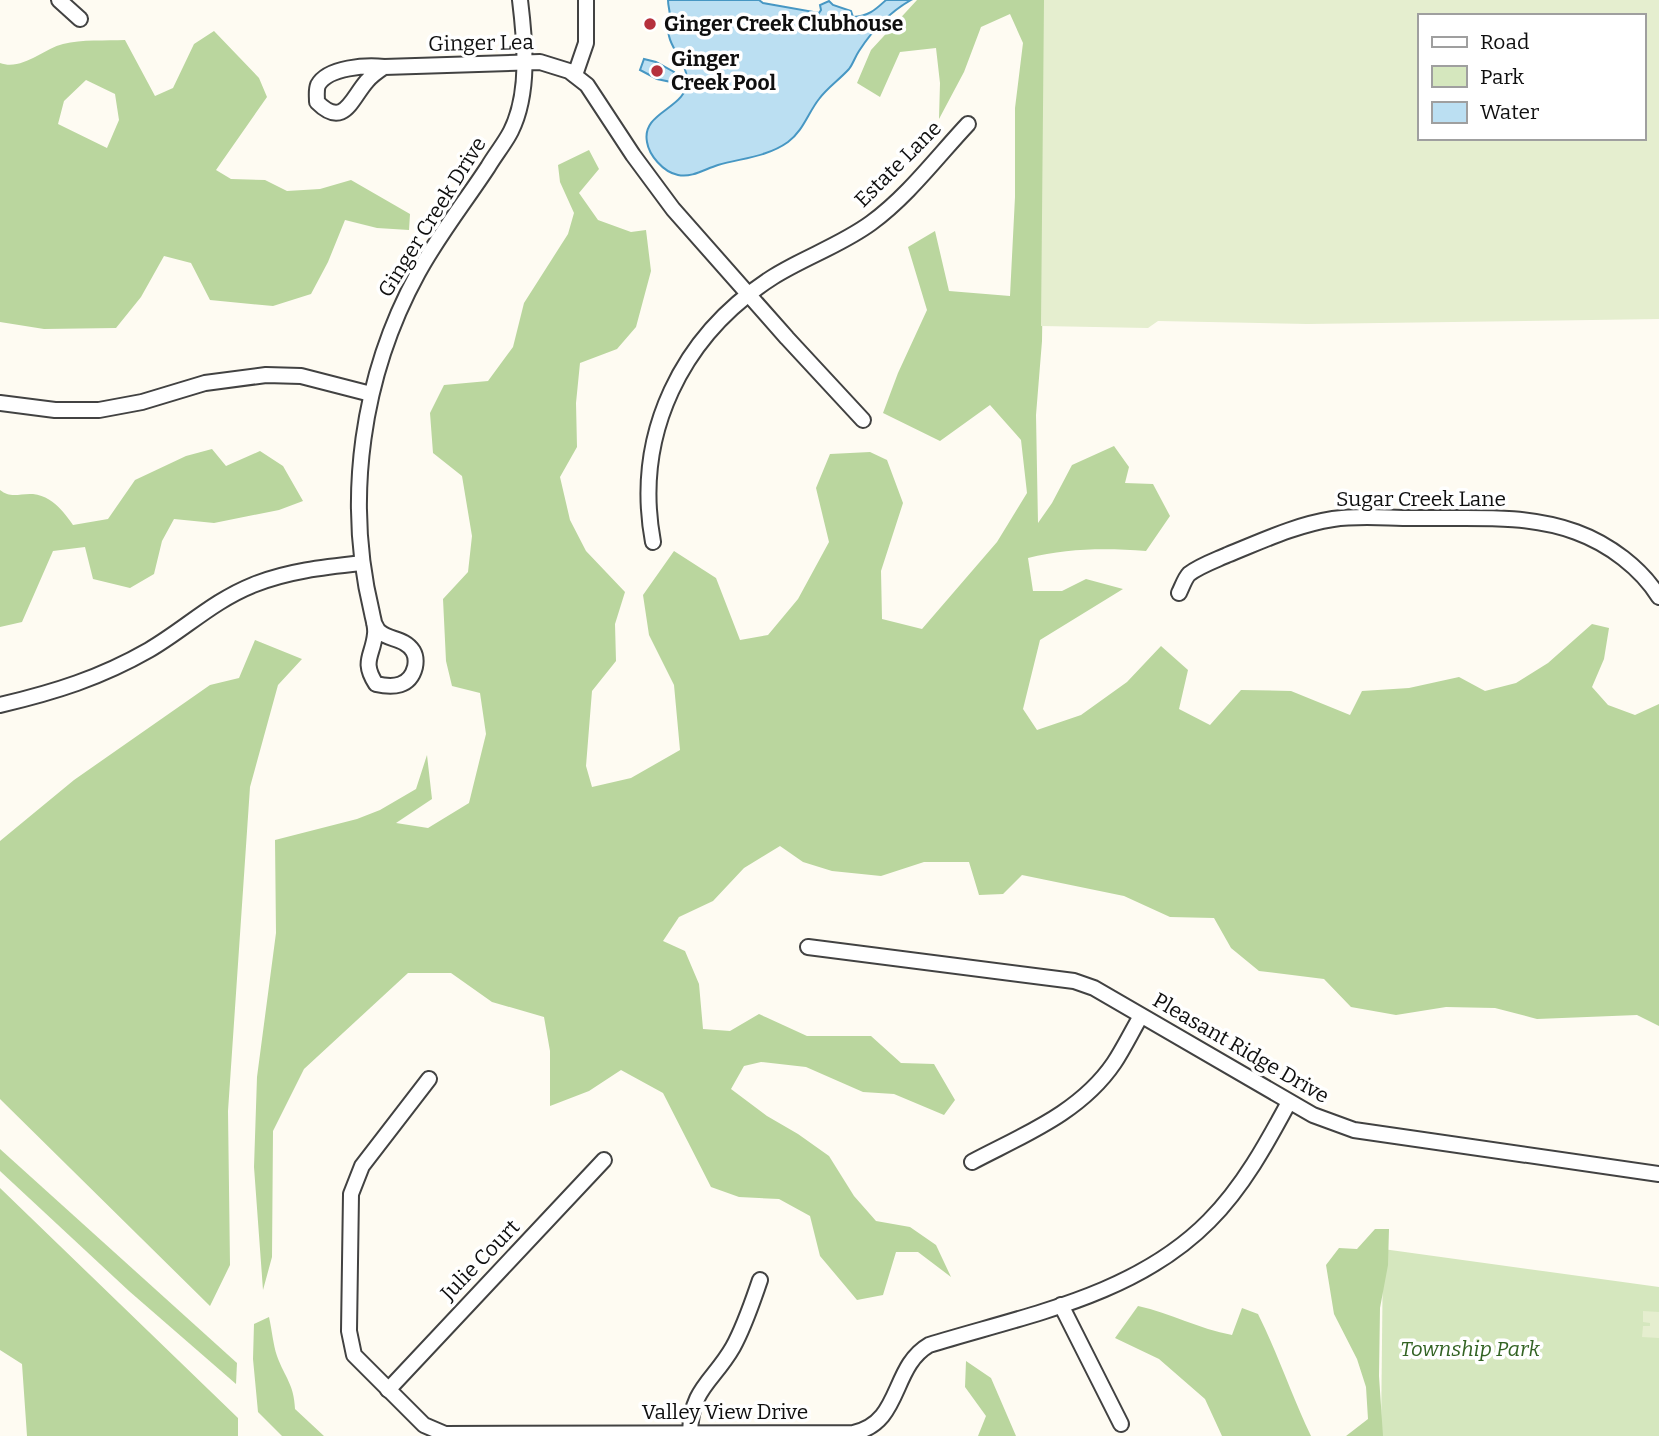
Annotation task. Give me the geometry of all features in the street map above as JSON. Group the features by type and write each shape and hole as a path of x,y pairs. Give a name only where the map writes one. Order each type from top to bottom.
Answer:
{"street":[{"path":"59,0 80,19"},
{"name":"Ginger Creek Drive","path":"374,623 381,633 405,642 414,652 416,663 412,678 401,686 376,684 367,662 375,634 362,563 359,524 364,433 371,394 394,320 419,271 512,130 522,95 524,61 520,0"},
{"path":"586,0 586,43 575,75 592,91 660,193 863,420"},
{"name":"Ginger Lea","path":"384,67 367,80 355,100 340,112 325,110 317,102 316,88 321,80 344,69 367,65 384,67 524,61 555,65 575,75"},
{"name":"Estate Lane","path":"653,541 648,516 652,462 661,416 671,389 698,344 749,295 802,261 872,222 911,186 968,124"},
{"path":"0,403 55,410 99,410 142,402 205,383 266,375 301,376 371,394"},
{"name":"Sugar Creek Lane","path":"1179,593 1189,575 1294,527 1338,518 1366,517 1505,519 1555,526 1584,536 1617,554 1634,568 1659,597"},
{"path":"0,705 55,692 103,675 152,648 215,603 254,584 306,569 362,563"},
{"name":"Pleasant Ridge Drive","path":"808,947 1061,978 1094,988 1289,1102 1332,1123 1354,1130 1659,1174"},
{"path":"972,1162 1060,1115 1079,1101 1113,1064 1141,1016"},
{"name":"Valley View Drive","path":"429,1079 362,1166 351,1194 350,1344 354,1355 424,1425 445,1434 864,1431 884,1417 912,1359 929,1345 1107,1289 1161,1260 1221,1208 1246,1174 1289,1102"},
{"name":"Julie Court","path":"388,1390 604,1160"},
{"path":"690,1433 694,1404 700,1390 731,1349 750,1310 760,1280"},
{"path":"1061,1305 1121,1424"}],"green space":[{"path":"917,0 1047,0 1042,341 1036,415 1038,523 1072,465 1114,446 1129,467 1125,483 1153,484 1170,516 1146,551 1087,550 1028,558 1033,591 1062,591 1086,579 1123,589 1040,640 1023,709 1037,730 1081,715 1127,682 1161,646 1188,670 1179,709 1210,725 1241,690 1291,691 1350,715 1362,691 1409,688 1459,677 1485,691 1516,683 1548,663 1592,624 1609,628 1604,659 1592,687 1608,705 1635,715 1659,704 1659,1026 1637,1015 1537,1019 1495,1008 1446,1007 1396,1015 1351,1007 1324,979 1259,971 1231,948 1214,918 1170,917 1124,896 1022,875 1003,894 979,895 969,862 924,862 881,876 832,871 803,862 780,846 744,868 713,901 679,917 663,941 685,951 699,984 703,1029 730,1031 759,1014 807,1036 871,1036 901,1063 934,1064 955,1100 944,1115 894,1094 863,1092 806,1067 761,1062 744,1066 731,1089 829,1156 854,1196 876,1221 910,1227 936,1245 951,1277 918,1252 896,1252 883,1295 857,1300 820,1256 810,1216 779,1199 739,1197 711,1187 663,1093 621,1070 589,1091 550,1106 550,1051 544,1017 492,1002 451,973 408,973 304,1069 273,1131 272,1257 263,1290 254,1167 257,1077 276,933 275,840 357,819 380,810 416,789 427,755 432,799 396,823 428,828 469,803 486,734 480,693 452,686 446,661 443,599 468,572 472,536 462,476 433,453 430,413 444,385 488,381 513,347 524,303 568,234 574,213 560,182 558,165 589,150 599,169 579,193 598,220 631,232 646,230 651,271 636,327 617,349 580,363 576,403 577,447 560,477 570,520 586,551 625,592 615,624 616,661 592,691 586,766 592,787 631,778 680,750 674,685 649,635 643,595 674,551 716,578 740,640 768,635 798,599 829,542 816,488 830,454 870,452 887,460 903,503 881,571 882,619 922,629 997,542 1027,493 1021,440 990,405 940,441 883,413 927,310 908,247 935,231 949,291 1010,296 1015,197 1015,108 1023,43 1010,14 981,27 964,72 939,119 940,83 936,48 900,52 880,97 857,83 871,50"},
{"path":"1044,0 1659,0 1659,319 1307,324 1158,321 1148,328 1041,326"},
{"path":"214,31 259,78 267,97 216,170 231,179 265,180 287,191 320,189 351,180 410,214 409,230 377,228 345,220 311,294 273,306 210,300 191,263 164,256 141,297 116,328 44,329 0,322 0,63 8,65 24,62 70,42 125,40 155,96 173,88 194,44","holes":["86,80 115,94 119,120 107,148 58,124 64,101"]},
{"path":"212,449 226,466 260,451 283,466 303,501 279,510 214,523 174,519 162,541 154,574 130,588 93,579 85,547 53,551 22,622 0,627 0,490 12,495 40,495 61,510 73,525 108,519 135,480 186,456"},
{"path":"255,640 302,659 278,685 250,787 228,1111 230,1265 210,1306 0,1099 0,841 74,780 210,685 239,678"},
{"path":"0,1149 237,1363 236,1384 129,1291 0,1171"},
{"path":"0,1188 238,1418 238,1436 27,1436 22,1364 0,1350"},
{"path":"1375,1229 1389,1229 1388,1265 1380,1308 1379,1376 1383,1436 1346,1436 1368,1419 1366,1387 1357,1359 1334,1314 1326,1265 1339,1248 1357,1249"},
{"name":"Township Park","path":"1383,1249 1659,1287 1659,1436 1381,1436"},
{"path":"1138,1306 1232,1335 1242,1308 1258,1314 1311,1436 1222,1436 1205,1399 1159,1359 1115,1338"},
{"path":"1643,1311 1659,1312 1659,1338 1642,1337 1643,1326 1650,1326 1650,1323 1643,1322"},
{"path":"269,1317 276,1351 291,1387 295,1409 324,1436 282,1436 258,1412 253,1359 254,1324"},
{"path":"966,1361 991,1378 1016,1436 978,1436 986,1416 965,1387"}],"water":[{"path":"668,0 759,0 819,13 820,5 829,1 851,11 853,17 871,12 886,0 911,0 876,29 849,69 822,95 798,133 788,142 763,154 683,176 662,167 647,142 651,123 680,98 687,80 685,68 668,34"},
{"name":"Ginger Creek Pool","path":"644,59 674,72 671,82 657,79 640,70"}],"place":[{"name":"Ginger Creek Clubhouse","path":"650,24"},
{"name":"Ginger Creek Pool","path":"657,71"}]}
